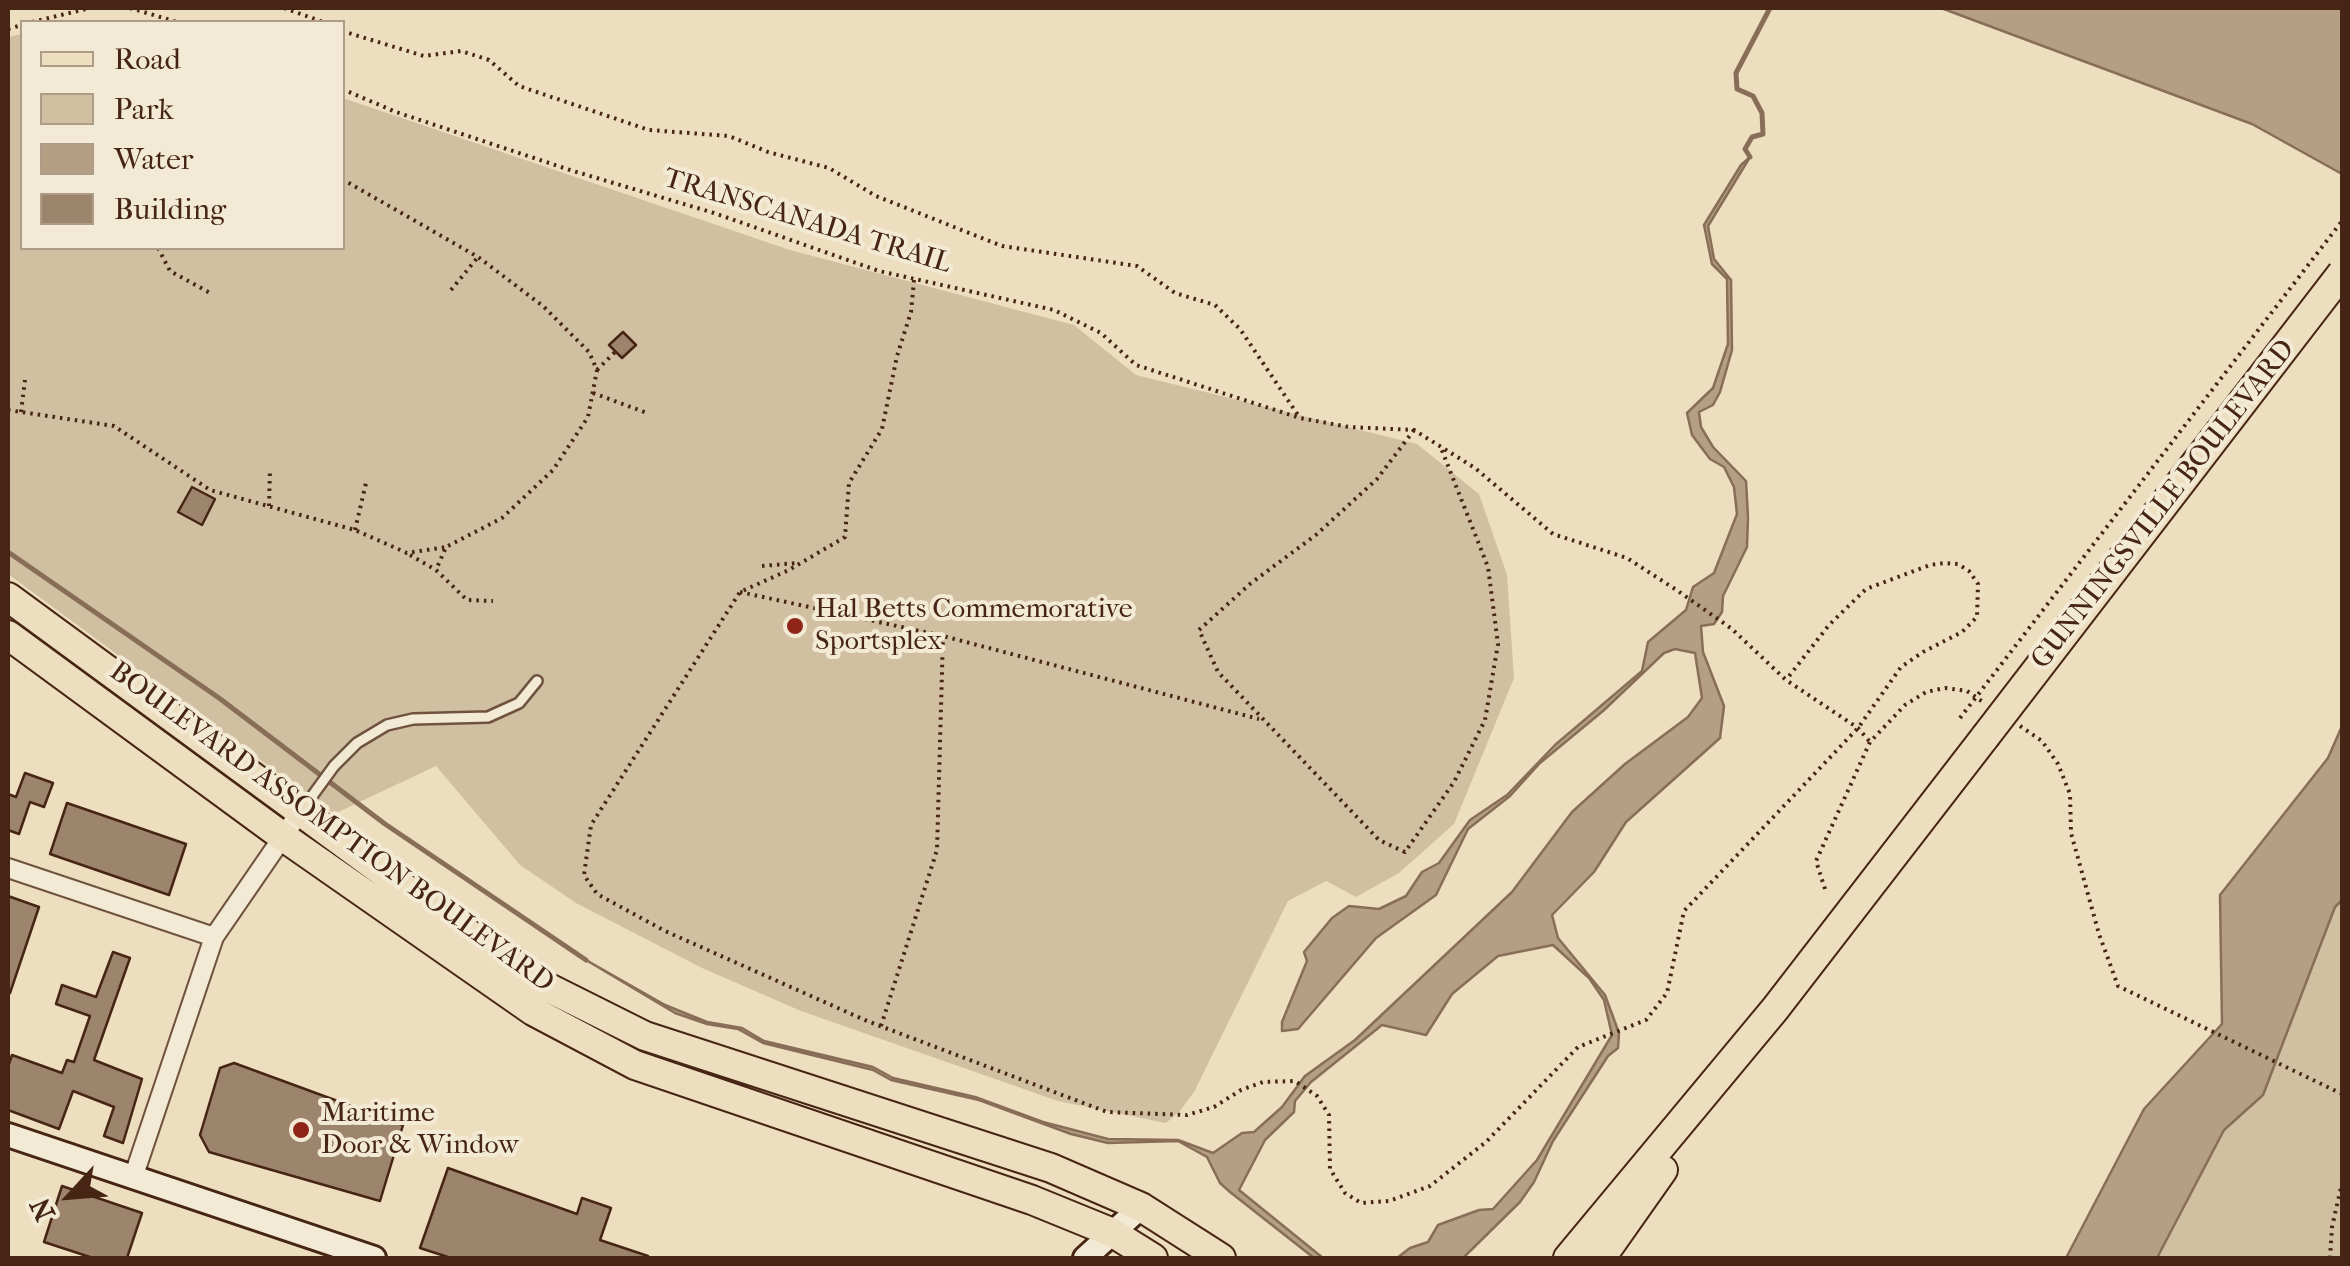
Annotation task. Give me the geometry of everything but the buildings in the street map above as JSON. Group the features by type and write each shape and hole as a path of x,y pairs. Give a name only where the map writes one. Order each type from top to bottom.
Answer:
{"main road":[{"name":"GUNNINGSVILLE BOULEVARD","path":"1775,1009 2342,273"},
{"name":"BOULEVARD ASSOMPTION BOULEVARD","path":"8,597 545,986 645,1036 1050,1168 1141,1206 1222,1258"},
{"name":"BOULEVARD ASSOMPTION BOULEVARD","path":"8,634 282,836 533,1011 635,1065 1032,1200 1113,1234 1153,1258"},
{"path":"1568,1258 1775,1009"},
{"path":"1601,1258 1775,1009"}],"street":[{"path":"133,1178 214,937 300,812"},
{"path":"8,868 214,937"},
{"path":"8,1135 374,1258"},
{"path":"1086,1258 1141,1206"}],"lane":[{"path":"300,812 345,754 386,725 413,719 488,717 519,703 537,681"}],"path":[{"path":"40,20 90,8"},
{"path":"130,8 170,20"},
{"path":"284,8 317,20"},
{"path":"345,33 424,56 460,51 489,60 519,86 649,130 728,136 768,152 829,168 876,196 1002,246 1137,266 1176,293 1215,305 1240,329 1300,418"},
{"name":"TRANSCANADA TRAIL","path":"345,90 396,112 518,153 914,280 1054,310 1102,332 1136,365 1300,418 1414,430"},
{"path":"345,181 478,257 543,306 589,352 596,370 588,418 553,470 502,518 446,548 407,553"},
{"path":"1960,718 2342,221"},
{"path":"159,250 170,271 212,294"},
{"path":"451,290 478,257"},
{"path":"914,280 911,312 897,356 882,429 849,483 845,537 740,592 591,825 584,875 597,894 665,930 881,1026 1108,1112 1186,1115 1214,1107 1240,1090 1263,1082 1294,1081 1317,1096 1329,1115 1330,1169 1344,1193 1360,1203 1389,1201 1430,1186 1486,1142 1578,1047 1646,1020 1667,993 1684,911 1858,728 1901,667 1962,632 1978,617 1978,584 1958,564 1930,566 1866,589 1829,624 1786,680"},
{"path":"596,370 616,352"},
{"path":"22,412 25,380"},
{"path":"593,394 647,413"},
{"path":"8,410 114,426 208,493 355,530 436,570 467,600 493,601"},
{"path":"1441,448 1488,567 1498,644 1484,720 1454,782 1405,852 1378,840 1218,672 1199,630 1250,584 1317,534 1377,479 1414,430 1475,468 1553,534 1627,558 1678,591 1732,629 1786,680 1858,728 1870,742"},
{"path":"268,506 270,469"},
{"path":"355,530 366,483"},
{"path":"436,570 446,548"},
{"path":"762,566 802,562"},
{"path":"740,592 943,636 1263,720"},
{"path":"881,1026 937,850 943,636"},
{"path":"1824,889 1816,861 1870,742 1905,704 1926,692 1945,688 1967,691 1997,711"},
{"path":"2012,721 2042,741 2058,764 2070,794 2071,833 2118,986 2342,1094"},
{"path":"2330,1258 2342,1183"}],"green space":[{"name":"Hal Betts Commemorative Sportsplex","path":"20,34 20,250 345,250 345,99 790,250 1074,325 1136,375 1417,444 1479,494 1507,575 1514,678 1454,824 1399,873 1356,897 1326,881 1288,901 1194,1092 1166,1123 1058,1101 801,1011 702,968 576,903 520,865 436,766 334,814 8,574 8,37"},
{"path":"2342,900 2342,1258 2157,1258 2224,1130 2263,1095 2335,907"}],"water":[{"path":"1941,8 2342,8 2342,174 2252,124"},
{"path":"1750,157 1708,226 1714,259 1731,280 1732,350 1720,392 1713,405 1699,412 1701,427 1713,447 1746,481 1748,517 1747,547 1723,596 1722,612 1714,624 1701,626 1703,652 1724,706 1720,738 1626,822 1594,872 1552,915 1558,938 1605,995 1619,1033 1618,1048 1608,1056 1553,1141 1520,1202 1463,1258 1397,1258 1428,1242 1438,1225 1493,1209 1537,1160 1612,1035 1604,1000 1589,978 1553,945 1498,956 1452,994 1426,1035 1382,1025 1311,1082 1295,1101 1294,1112 1265,1140 1239,1190 1323,1258 1314,1258 1230,1192 1220,1183 1207,1157 1178,1141 1108,1143 1071,1134 979,1100 891,1080 873,1070 763,1043 738,1029 707,1024 675,1013 586,960 665,1005 707,1022 742,1028 764,1041 873,1067 893,1078 975,1097 1043,1122 1108,1139 1178,1140 1213,1153 1242,1133 1254,1132 1282,1107 1305,1076 1355,1040 1512,892 1572,812 1625,764 1688,717 1702,698 1695,653 1675,649 1664,653 1540,763 1510,796 1468,829 1436,895 1376,938 1298,1029 1282,1031 1282,1022 1307,961 1304,952 1332,918 1349,906 1379,909 1406,896 1422,872 1439,863 1470,820 1507,795 1555,745 1642,671 1648,642 1686,610 1693,587 1714,573 1737,514 1734,487 1724,467 1710,459 1692,435 1687,413 1713,388 1728,344 1727,279 1712,264 1704,225"},
{"path":"2342,726 2342,900 2335,907 2263,1095 2224,1130 2157,1258 2066,1258 2144,1109 2222,1024 2220,895 2328,758"}],"waterway":[{"path":"1750,157 1745,149 1752,137 1763,134 1762,113 1753,96 1737,89 1736,73 1770,8"},
{"path":"8,552 219,698 385,824 586,960"}],"place":[{"name":"Hal Betts Commemorative Sportsplex","path":"795,626"},
{"name":"Maritime Door & Window","path":"301,1130"}]}
